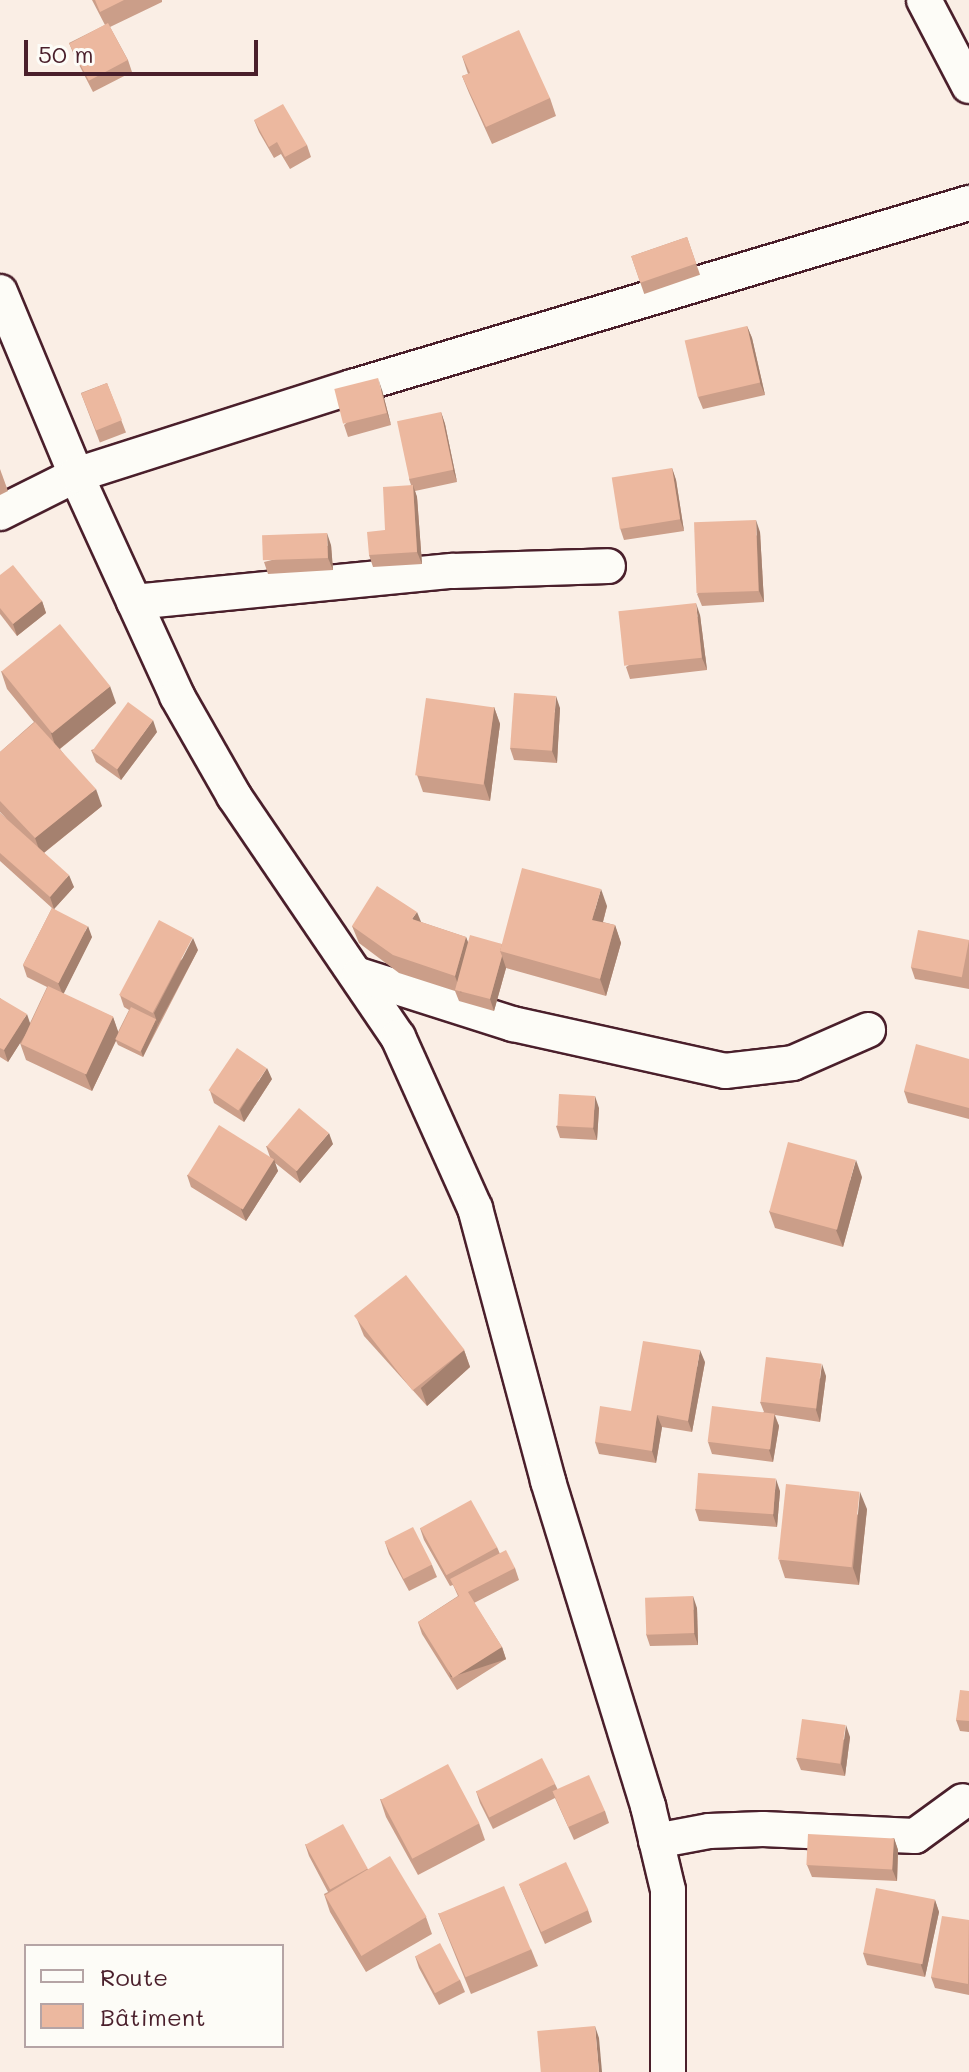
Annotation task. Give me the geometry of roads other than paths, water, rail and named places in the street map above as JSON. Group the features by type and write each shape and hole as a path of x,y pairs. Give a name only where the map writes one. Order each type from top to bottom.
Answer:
{"street":[{"path":"924,0 969,86"},
{"path":"0,513 76,475 352,387 969,203"},
{"path":"0,292 76,475 177,696 234,796 359,975 418,1076 475,1208 548,1481 668,1890 668,2072"},
{"path":"134,602 453,571 608,566"},
{"path":"359,975 513,1024 725,1071 793,1063 868,1030"},
{"path":"656,1841 709,1831 763,1829 915,1836 963,1801"}]}
